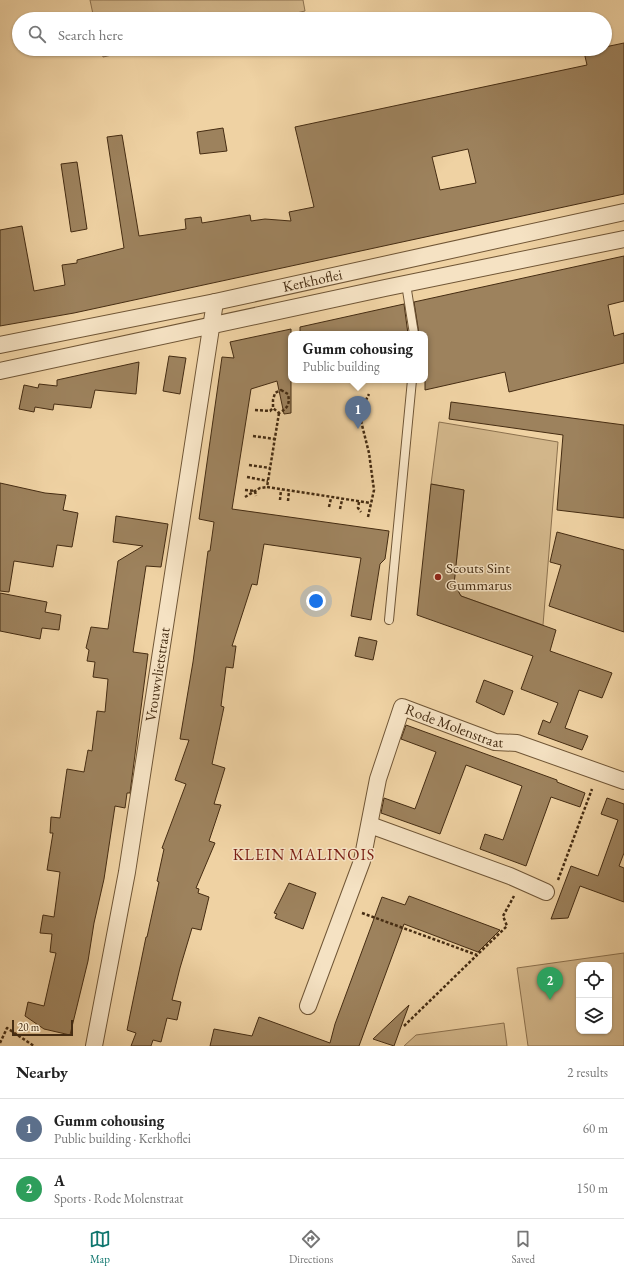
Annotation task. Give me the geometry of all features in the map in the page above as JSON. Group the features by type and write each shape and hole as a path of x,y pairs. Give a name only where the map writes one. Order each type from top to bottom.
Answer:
{"street":[{"name":"Kerkhoflei","path":"0,345 215,302 624,212"},
{"name":"Kerkhoflei","path":"0,371 624,239"},
{"name":"Vrouwvlietstraat","path":"94,1046 127,872 215,302"},
{"name":"Rode Molenstraat","path":"308,1006 331,948 344,907 362,861 378,779 402,707 494,742 517,743 624,781"},
{"path":"370,825 546,892"}],"lane":[{"path":"406,284 414,331"},
{"path":"389,620 412,383"}],"path":[{"path":"255,410 270,412 273,408 275,393 282,390 288,394 290,402 286,409 279,413"},
{"path":"368,517 374,490 369,453 360,417 361,410 370,394"},
{"path":"273,408 279,413"},
{"path":"267,488 279,413"},
{"path":"253,436 275,439"},
{"path":"250,465 270,468"},
{"path":"247,477 268,481"},
{"path":"245,497 260,488 267,488 371,503"},
{"path":"245,490 255,491"},
{"path":"280,500 281,490"},
{"path":"255,491 256,496"},
{"path":"288,501 289,491"},
{"path":"329,507 331,498"},
{"path":"340,509 342,500"},
{"path":"359,502 358,508 361,512"},
{"path":"546,892 557,883 599,772"},
{"path":"404,1026 507,926 502,916 522,882"},
{"path":"344,907 477,955"},
{"path":"0,1043 7,1028 34,1046"}],"shaded area":[{"path":"90,0 303,0 305,11 301,12 93,12"},
{"path":"439,422 558,442 543,625 461,596 454,584 464,490 431,484"},
{"path":"624,953 624,1046 528,1046 517,968"},
{"path":"504,1023 507,1046 404,1046 416,1035"}],"building":[{"path":"624,43 624,194 74,313 0,326 0,230 22,226 34,291 65,285 62,265 77,263 77,260 124,248 107,137 122,135 139,236 186,229 185,219 201,217 202,223 250,215 251,221 265,219 291,221 289,212 314,207 295,127 587,65 585,56 612,56 612,46","holes":["468,149 476,183 440,190 432,157"]},
{"path":"223,128 227,151 200,154 197,132"},
{"path":"77,162 87,229 71,232 61,164"},
{"path":"624,256 624,301 608,305 614,336 624,333 624,363 509,392 505,372 425,390 425,383 428,383 428,331 419,331 414,302"},
{"path":"404,304 408,331 300,331 300,327"},
{"path":"291,329 291,331 288,331 288,383 291,383 291,413 284,414 277,381 251,389 232,509 389,531 385,559 380,564 371,620 351,616 361,558 264,544 257,585 252,584 232,646 236,646 233,668 226,667 221,706 224,707 212,764 225,768 214,804 221,805 209,841 215,843 196,888 199,889 198,893 209,897 201,930 192,928 180,968 172,1000 181,1002 177,1020 167,1018 161,1042 153,1040 151,1046 131,1046 136,1033 127,1030 159,882 157,881 164,849 162,848 186,784 175,780 189,740 180,739 193,662 208,551 210,551 214,522 199,519 222,357 234,358 230,342"},
{"path":"169,356 186,358 180,394 163,391"},
{"path":"139,362 136,394 95,390 91,408 54,404 53,410 35,407 34,412 19,409 24,385 38,388 39,384 57,386 57,380"},
{"path":"451,402 624,425 624,518 557,510 563,435 449,419"},
{"path":"0,483 45,493 66,495 63,510 78,513 72,547 57,545 53,567 14,561 9,592 0,591"},
{"name":"Scouts Sint Gummarus","path":"431,484 464,490 454,584 461,596 556,630 550,651 612,673 602,698 579,690 565,728 588,736 582,750 538,734 543,720 550,723 558,703 521,689 533,656 417,615"},
{"path":"116,516 168,524 161,567 146,566 133,652 148,654 130,793 127,793 125,808 115,806 104,879 94,923 88,961 70,1035 44,1029 25,1016 28,1002 44,1006 56,953 50,952 52,934 40,933 43,915 54,917 60,872 47,870 53,833 50,833 51,817 60,818 67,769 84,772 88,750 92,751 97,711 105,712 108,679 93,677 95,662 87,661 89,650 86,648 91,627 108,629 118,561 143,546 113,542"},
{"path":"557,532 624,550 624,632 549,606 561,565 550,562"},
{"path":"0,593 47,602 45,612 61,615 59,630 42,628 40,639 0,631"},
{"path":"359,637 377,641 373,660 355,656"},
{"path":"484,680 513,691 504,715 476,702"},
{"path":"406,725 557,780 557,782 585,793 580,807 551,797 526,866 480,849 485,834 503,840 522,786 466,765 440,834 381,813 384,798 415,809 436,752 401,739"},
{"path":"607,798 624,804 624,853 619,866 624,868 624,902 580,886 568,918 551,919 571,866 598,876 618,820 601,814"},
{"path":"289,883 316,893 303,929 275,918 277,914 274,913"},
{"path":"409,896 500,930 478,952 404,924 359,1046 210,1046 214,1029 252,1036 259,1017 330,1043 335,1024 382,897 405,905"},
{"path":"409,1005 394,1046 373,1039"}],"place":[{"name":"Gumm cohousing","path":"358,429"},
{"name":"Scouts Sint Gummarus","path":"438,577"},
{"name":"A","path":"550,1000"}],"district":[{"name":"KLEIN MALINOIS","path":"304,854"}]}
